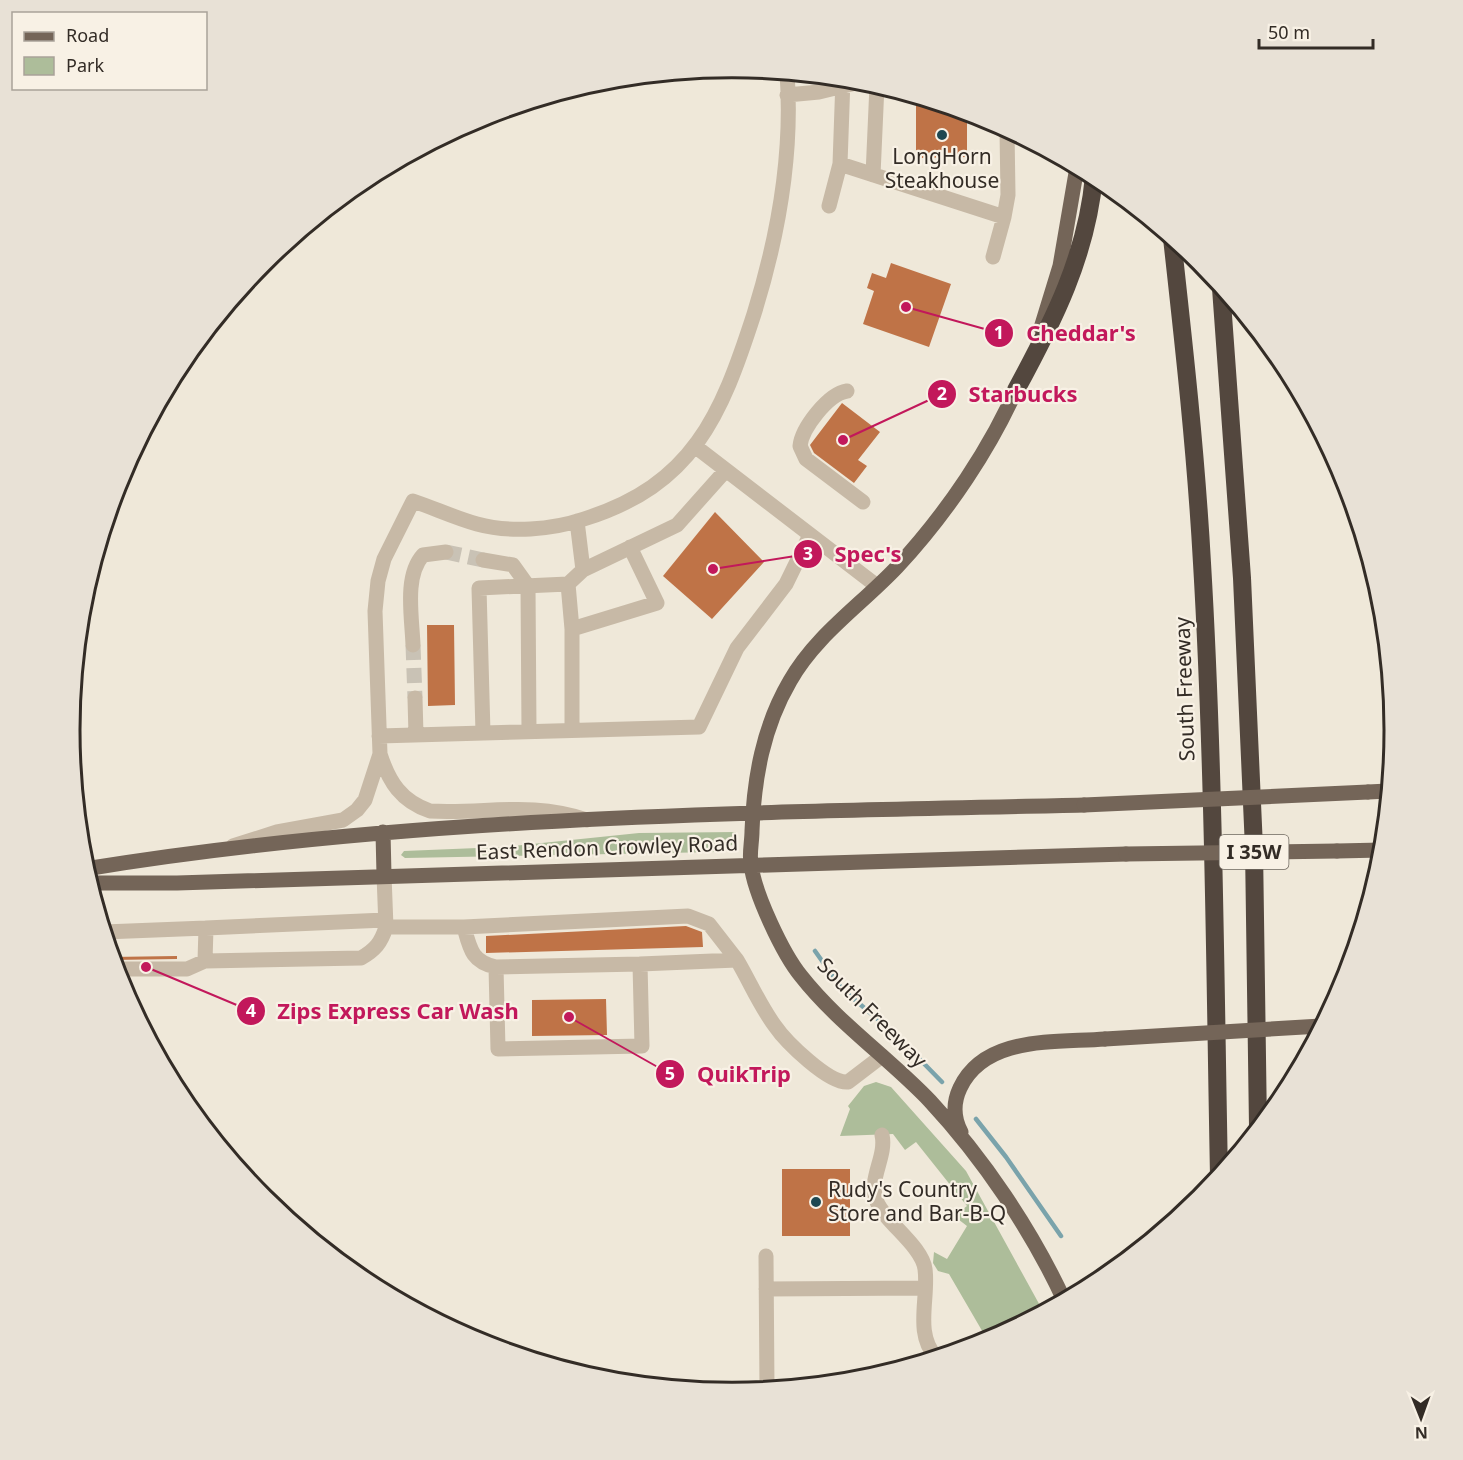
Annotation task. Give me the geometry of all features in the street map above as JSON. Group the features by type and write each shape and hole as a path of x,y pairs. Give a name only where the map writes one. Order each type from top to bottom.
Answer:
{"highway":[{"path":"1016,390 1067,289 1081,248 1092,187"},
{"name":"South Freeway","path":"1173,251 1189,396 1209,695 1219,1163"},
{"name":"I 35W","path":"1222,300 1243,589 1254,848 1258,1115"}],"main road":[{"name":"South Freeway","path":"1060,1293 1015,1213 966,1143 929,1100 801,976 779,940 751,865 752,813 758,765 765,735 791,679 810,653 834,627 915,545 954,495 986,446 1016,390 1033,350 1060,266 1075,176"},
{"name":"East Rendon Crowley Road","path":"95,868 226,848 383,832 752,813 1084,805 1380,791"},
{"path":"383,832 384,874"},
{"name":"East Rendon Crowley Road","path":"98,883 177,883 384,874 1372,850"},
{"path":"966,1143 954,1108 963,1083 978,1065 1000,1051 1020,1045 1311,1027"}],"street":[{"path":"589,821 561,811 541,808 430,811 414,806 399,794 387,775 380,754 375,611 378,581 384,558 412,501 478,524 523,530 578,521 609,512 643,496 671,474 696,447 716,413 729,382 764,281 783,191 787,81"},
{"path":"787,95 828,86"},
{"path":"829,206 840,164 844,88"},
{"path":"873,175 877,95"},
{"path":"993,257 1008,195 1007,139"},
{"path":"840,164 1004,217"},
{"path":"847,391 831,398 804,433 800,446 806,459 863,502"},
{"path":"696,447 877,586"},
{"path":"483,733 479,588 568,584 583,570 677,525 726,470"},
{"path":"578,521 583,570"},
{"path":"379,736 699,727 737,648 786,584 810,535"},
{"path":"572,629 657,603 630,547"},
{"path":"413,645 412,601 415,564 423,555 446,552"},
{"path":"483,560 513,565 528,586 530,731"},
{"path":"568,584 572,629 573,730"},
{"path":"415,698 416,735"},
{"path":"226,848 255,837 343,820 357,810 365,800 380,754"},
{"path":"125,969 187,969 205,960 361,958 374,950 381,941 385,924 384,874"},
{"path":"112,932 385,924 464,927 688,916 709,924 737,960 776,1028 827,1076 848,1082 882,1056"},
{"path":"464,927 471,954 484,964 496,967 737,960"},
{"path":"205,960 206,928"},
{"path":"496,967 498,1049 642,1046 640,964"},
{"path":"882,1135 885,1147 876,1171 876,1201 925,1266 924,1331 930,1350"},
{"path":"766,1256 767,1381"},
{"path":"766,1289 925,1288"}],"green space":[{"path":"736,832 734,844 716,852 405,858 401,855 404,851 502,847 639,833"},
{"path":"876,1082 891,1087 966,1171 1039,1304 982,1331 949,1274 938,1271 933,1263 934,1252 947,1259 967,1226 954,1216 967,1206 916,1142 905,1150 893,1134 840,1136 850,1109 848,1106 864,1086"}],"building":[{"name":"LongHorn Steakhouse","path":"916,105 967,123 967,157 916,158"},
{"path":"891,263 951,284 929,347 863,324 874,291 867,288 872,273 886,278"},
{"path":"842,403 880,432 858,460 867,466 854,483 814,453 810,445"},
{"path":"715,512 764,562 712,619 663,576"},
{"path":"427,625 454,625 455,705 428,706"},
{"path":"686,926 702,932 703,947 486,953 486,936"},
{"path":"177,956 177,959 121,960 120,957"},
{"path":"606,999 607,1035 532,1036 532,1000"},
{"name":"Rudy's Country Store and Bar-B-Q","path":"782,1169 850,1169 850,1236 782,1236"}],"waterway":[{"path":"815,951 842,989 894,1033 942,1082"},
{"path":"976,1119 1006,1157 1061,1236"}],"tunnel":[{"path":"446,552 483,560"},
{"path":"413,645 415,698"}],"place":[{"name":"LongHorn Steakhouse","path":"942,135"},
{"name":"Cheddar's","path":"906,307"},
{"name":"Starbucks","path":"843,440"},
{"name":"Spec's","path":"713,569"},
{"name":"Zips Express Car Wash","path":"146,967"},
{"name":"QuikTrip","path":"569,1017"},
{"name":"Rudy's Country Store and Bar-B-Q","path":"816,1202"}]}
